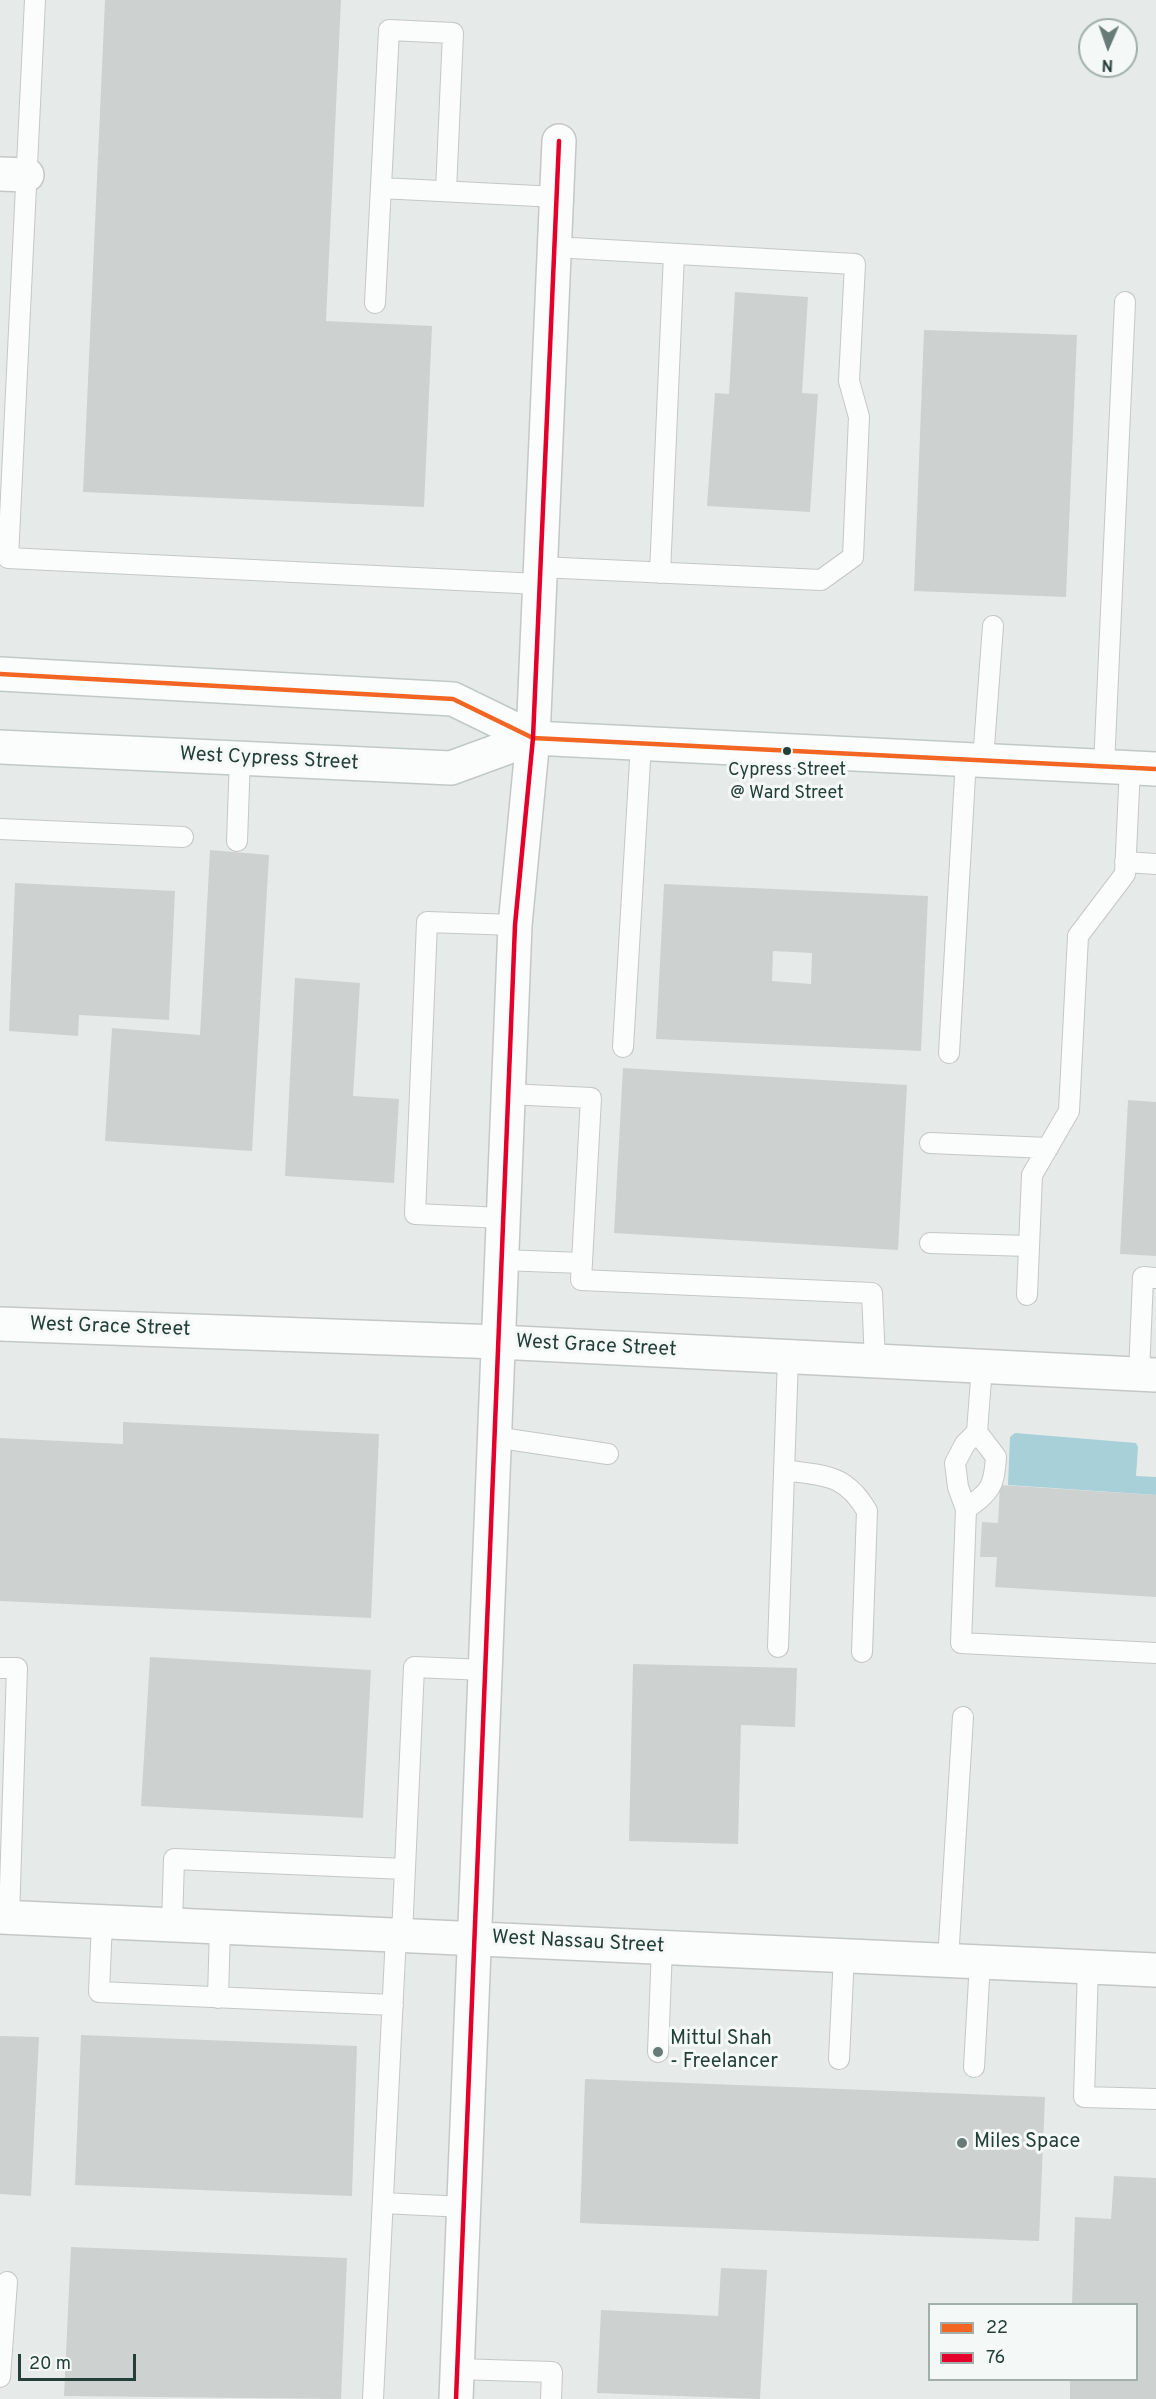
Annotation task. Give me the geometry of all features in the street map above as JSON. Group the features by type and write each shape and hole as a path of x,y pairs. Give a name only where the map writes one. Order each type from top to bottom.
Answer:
{"street":[{"path":"457,2384 515,925 533,738 559,141"},
{"name":"West Cypress Street","path":"0,675 453,699 533,738 1130,767"},
{"name":"West Cypress Street","path":"0,747 451,768 533,738"},
{"name":"West Grace Street","path":"0,1324 498,1342 1148,1374"},
{"name":"West Nassau Street","path":"4,1918 1156,1970"}],"lane":[{"path":"35,0 13,175 8,558 540,576 660,573 821,580 853,557 859,417 849,381 855,264 554,247"},
{"path":"375,303 389,30 453,33 446,191"},
{"path":"381,188 556,197"},
{"path":"660,573 674,254"},
{"path":"1027,1295 1032,1175 1069,1112 1078,936 1125,874 1130,767 1125,302"},
{"path":"949,1053 975,760 993,626"},
{"path":"623,1047 641,744"},
{"path":"237,842 240,758"},
{"path":"0,829 183,837"},
{"path":"1125,862 1156,864"},
{"path":"503,1218 415,1214 427,922 515,925"},
{"path":"508,1094 591,1098 581,1280 872,1293 875,1361"},
{"path":"930,1143 1048,1148"},
{"path":"930,1243 1028,1246"},
{"path":"502,1260 582,1263"},
{"path":"1148,1374 1143,1277 1156,1278"},
{"path":"778,1647 788,1357"},
{"path":"966,1509 985,1496 994,1483 996,1457 977,1432 982,1366"},
{"path":"977,1432 964,1444 955,1463 958,1487 966,1509 961,1643 1156,1653"},
{"path":"494,1437 608,1454"},
{"path":"784,1470 833,1478 855,1491 867,1511 862,1652"},
{"path":"373,2399 393,2005 405,1869 414,1667 485,1670"},
{"path":"0,1668 17,1668 4,1918"},
{"path":"963,1717 964,1961 974,2067"},
{"path":"172,1925 174,1859 405,1869"},
{"path":"102,1922 99,1992 393,2005"},
{"path":"218,1998 220,1927"},
{"path":"658,2052 662,1947"},
{"path":"839,2060 844,1956"},
{"path":"1088,1967 1084,2097 1156,2099"},
{"path":"383,2203 464,2207"},
{"path":"0,2378 7,2282"},
{"path":"457,2384 552,2372 551,2399"}],"water":[{"path":"1015,1433 1136,1443 1138,1447 1136,1476 1156,1477 1156,1495 1008,1485 1010,1437"}],"building":[{"path":"105,0 341,0 326,321 432,326 424,507 83,492"},
{"path":"735,292 808,297 802,393 818,394 810,512 707,506 715,393 729,394"},
{"path":"924,330 1077,335 1066,597 914,591"},
{"path":"210,850 269,855 252,1151 105,1141 112,1028 200,1035"},
{"path":"15,883 175,891 169,1020 79,1015 78,1036 9,1031"},
{"path":"664,884 928,896 921,1051 656,1039","holes":["773,951 812,953 811,984 772,981"]},
{"path":"295,978 360,983 353,1096 399,1099 394,1183 285,1176"},
{"path":"623,1068 907,1085 898,1250 614,1233"},
{"path":"1128,1100 1156,1102 1156,1256 1120,1254"},
{"path":"123,1422 379,1434 371,1618 0,1601 0,1438 123,1444"},
{"path":"1000,1485 1156,1495 1156,1597 995,1587 997,1557 980,1557 982,1522 998,1523"},
{"path":"150,1657 371,1670 363,1818 141,1806"},
{"path":"633,1664 797,1668 795,1727 741,1725 738,1844 629,1841"},
{"path":"81,2035 357,2046 352,2196 75,2185"},
{"path":"0,2036 39,2037 31,2196 0,2194"},
{"path":"585,2079 1045,2097 1039,2241 580,2223"},
{"path":"1114,2176 1156,2178 1156,2399 1070,2399 1070,2381 1138,2381 1138,2303 1072,2303 1075,2217 1111,2219"},
{"path":"71,2247 347,2258 341,2399 64,2396"},
{"path":"721,2268 767,2270 760,2399 597,2393 601,2310 718,2316"}],"transit line":[{"name":"76","path":"456,2399 515,925 533,738 559,141"},
{"name":"22","path":"0,674 453,699 533,738 1156,769"}],"place":[{"name":"Cypress Street @ Ward Street","path":"787,751"},
{"name":"Mittul Shah - Freelancer","path":"658,2052"},
{"name":"Miles Space","path":"962,2143"}]}
